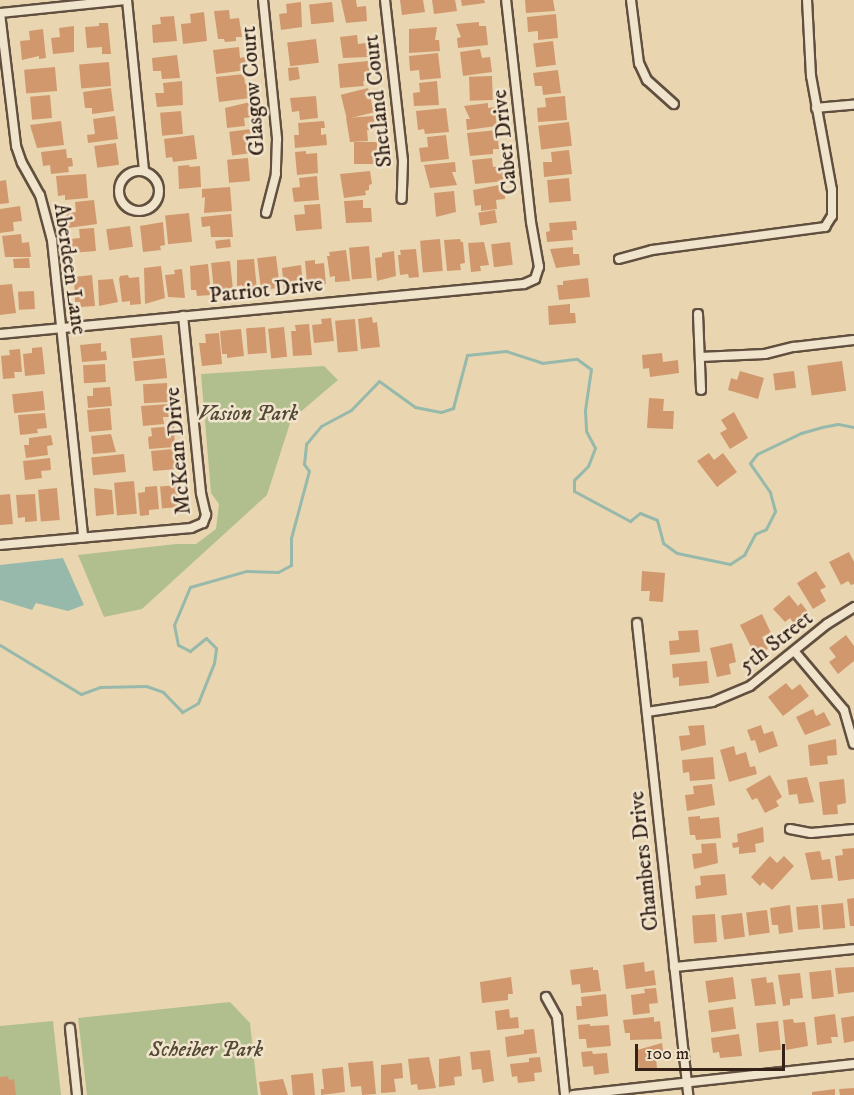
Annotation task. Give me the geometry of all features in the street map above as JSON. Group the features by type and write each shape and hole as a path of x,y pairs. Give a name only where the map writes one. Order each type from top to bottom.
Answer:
{"street":[{"path":"0,13 127,0 144,170 158,180 158,198 153,205 144,210 124,208 117,193 118,185 132,174 144,170"},
{"name":"Glasgow Court","path":"263,0 277,149 276,174 266,213"},
{"name":"Shetland Court","path":"386,0 403,161 402,199"},
{"name":"Caber Drive","path":"506,0 531,222 539,267 535,279"},
{"path":"631,0 639,63 647,80 674,104"},
{"path":"619,259 652,250 825,227 832,216 832,190 811,76 807,0"},
{"name":"Aberdeen Lane","path":"0,13 16,146 48,217 83,537"},
{"path":"816,108 854,105"},
{"name":"Patriot Drive","path":"0,334 524,284 535,279"},
{"path":"698,314 701,390"},
{"name":"McKean Drive","path":"0,545 191,528 203,523 206,515 201,493 183,316"},
{"path":"700,357 765,354 794,347 854,340"},
{"name":"5th Street","path":"647,712 689,707 732,695 769,673 827,624 854,607"},
{"name":"Chambers Drive","path":"637,623 688,1095"},
{"path":"795,652 852,720 854,744"},
{"path":"790,829 811,833 854,830"},
{"path":"674,967 854,949"},
{"path":"546,997 557,1017 565,1095"},
{"path":"70,1028 77,1095"},
{"path":"573,1095 854,1064"}],"green space":[{"name":"Vasion Park","path":"324,366 338,380 291,420 267,495 142,609 104,617 78,555 176,544 196,544 216,529 219,504 211,493 201,374"},
{"name":"Scheiber Park","path":"230,1002 250,1023 258,1095 87,1095 78,1018"},
{"path":"53,1021 61,1095 0,1095 0,1026"}],"shaded area":[{"path":"63,558 84,605 68,611 36,603 32,610 0,600 0,565"}],"building":[{"path":"341,0 356,0 357,7 366,6 367,21 346,23"},
{"path":"400,0 423,0 425,12 402,15"},
{"path":"432,0 455,0 457,11 434,14"},
{"path":"461,0 484,0 485,3 462,6"},
{"path":"525,0 553,0 555,11 526,13"},
{"path":"301,2 302,27 281,30 279,14 287,13 286,4"},
{"path":"332,2 334,22 311,24 309,4"},
{"path":"229,10 230,19 239,18 242,37 236,37 236,41 225,42 224,39 218,39 214,11"},
{"path":"204,12 207,41 183,44 181,24 191,23 190,14"},
{"path":"556,14 558,38 538,40 538,31 528,32 527,17"},
{"path":"174,16 177,41 153,43 152,25 161,24 160,17"},
{"path":"479,22 479,26 486,26 488,45 458,48 457,38 461,37 456,24"},
{"path":"99,23 108,23 111,54 102,54 102,47 87,48 85,27 99,26"},
{"path":"74,26 74,52 53,54 51,38 60,37 59,28"},
{"path":"437,27 435,40 439,40 440,51 409,53 409,29"},
{"path":"43,29 46,58 39,59 39,56 22,60 20,41 30,40 29,31"},
{"path":"357,35 358,44 366,43 368,57 343,58 340,37"},
{"path":"316,39 319,63 290,66 287,43"},
{"path":"553,41 556,65 536,67 533,43"},
{"path":"239,47 240,58 245,57 247,70 216,74 213,50"},
{"path":"480,49 482,58 490,57 492,72 463,76 460,52"},
{"path":"438,53 441,78 420,80 419,70 410,71 409,56"},
{"path":"177,55 180,78 162,79 161,71 153,71 152,58"},
{"path":"368,61 370,75 367,75 367,81 363,81 364,86 340,88 338,64"},
{"path":"109,62 111,86 81,89 79,65"},
{"path":"55,67 57,91 26,94 24,70"},
{"path":"298,67 300,79 289,81 288,68"},
{"path":"558,70 561,93 543,95 542,86 535,86 533,73"},
{"path":"244,74 250,98 219,102 216,77"},
{"path":"492,76 493,100 470,101 469,77"},
{"path":"182,81 183,105 157,107 155,93 164,93 163,83"},
{"path":"437,81 439,105 414,106 413,93 420,92 419,83"},
{"path":"111,88 114,111 92,114 92,108 85,108 83,92"},
{"path":"368,88 374,112 347,119 341,95"},
{"path":"50,95 52,118 32,120 30,97"},
{"path":"316,96 318,118 300,120 299,111 292,112 290,98"},
{"path":"565,96 567,120 538,122 537,108 546,107 545,98"},
{"path":"250,102 252,117 244,118 245,126 227,128 225,108"},
{"path":"488,103 488,108 495,107 497,126 467,130 466,119 470,119 464,106"},
{"path":"446,108 449,132 425,134 424,129 418,130 416,111"},
{"path":"181,111 183,134 162,136 160,113"},
{"path":"115,116 118,139 88,143 87,135 95,134 93,119"},
{"path":"374,116 375,130 367,130 368,141 350,142 346,118"},
{"path":"61,121 64,145 37,148 30,125"},
{"path":"324,121 325,128 321,128 321,135 326,134 327,145 295,148 294,135 299,135 298,123"},
{"path":"569,122 572,146 541,150 538,126"},
{"path":"251,129 254,153 232,156 229,132"},
{"path":"497,130 499,149 493,149 493,154 470,156 467,133"},
{"path":"194,135 197,159 173,162 172,157 166,158 164,139"},
{"path":"446,135 449,159 421,162 419,148 428,147 427,137"},
{"path":"354,142 377,142 377,164 354,164"},
{"path":"116,143 119,165 97,168 94,146"},
{"path":"66,149 67,158 72,158 73,166 68,167 69,172 51,174 50,165 43,166 41,152"},
{"path":"569,150 572,174 544,177 543,162 552,162 551,152"},
{"path":"306,151 306,154 317,153 318,173 297,175 295,152"},
{"path":"248,158 250,181 229,183 227,160"},
{"path":"492,158 493,167 502,166 504,181 475,184 472,160"},
{"path":"455,162 456,172 452,172 457,185 430,188 424,165"},
{"path":"189,165 190,167 200,166 201,187 179,189 178,166"},
{"path":"370,171 372,184 369,185 369,190 365,191 366,195 344,198 340,174"},
{"path":"86,174 88,198 65,200 65,195 58,196 56,176"},
{"path":"317,176 319,200 294,202 292,188 300,187 299,178"},
{"path":"569,178 571,201 549,203 547,180"},
{"path":"6,180 9,203 0,204 0,181"},
{"path":"504,184 505,199 496,200 497,209 481,211 481,205 475,206 473,190"},
{"path":"230,187 232,211 204,213 205,197 202,198 202,189"},
{"path":"454,191 456,212 436,217 434,193"},
{"path":"94,200 97,224 68,228 66,213 76,212 75,202"},
{"path":"363,200 363,208 371,208 372,222 346,223 344,201"},
{"path":"320,204 322,229 296,231 294,215 305,214 304,205"},
{"path":"20,206 22,221 13,222 14,231 0,233 0,209"},
{"path":"495,210 497,223 480,225 478,213"},
{"path":"189,213 192,242 168,244 165,216"},
{"path":"231,214 233,237 211,237 210,226 202,227 201,217"},
{"path":"576,221 577,230 572,230 573,240 547,242 546,232 550,231 549,223"},
{"path":"163,222 165,245 160,246 161,250 143,252 140,226"},
{"path":"130,226 133,247 109,250 106,229"},
{"path":"94,228 96,251 71,253 70,239 80,238 79,229"},
{"path":"21,234 22,243 29,242 31,257 5,257 2,236"},
{"path":"230,239 231,247 216,249 215,241"},
{"path":"440,239 443,271 423,273 420,241"},
{"path":"460,239 463,242 465,263 460,264 461,270 447,271 444,240"},
{"path":"484,242 489,265 480,266 481,271 471,272 468,243"},
{"path":"510,242 513,265 494,267 491,244"},
{"path":"369,246 372,278 352,280 349,248"},
{"path":"573,247 573,254 579,254 580,265 556,268 550,249"},
{"path":"416,249 419,277 409,278 408,274 400,275 398,255 401,255 400,250"},
{"path":"346,250 350,281 335,282 335,276 330,277 327,256 330,256 329,252"},
{"path":"394,251 396,276 377,281 375,258 382,257 382,253"},
{"path":"276,256 280,288 261,290 257,258"},
{"path":"29,258 30,268 14,268 13,259"},
{"path":"254,259 257,290 242,292 242,285 237,286 237,260"},
{"path":"315,260 315,264 324,263 326,284 307,284 305,261"},
{"path":"230,261 233,292 214,294 211,263"},
{"path":"208,264 211,295 197,296 196,290 191,290 190,266"},
{"path":"301,265 303,284 284,290 282,268"},
{"path":"161,266 165,298 145,304 144,268"},
{"path":"182,269 185,298 168,297 165,275 175,274 174,270"},
{"path":"92,275 95,306 81,307 80,302 75,302 74,277"},
{"path":"128,275 129,278 139,277 141,304 130,305 130,301 122,302 119,279 120,276"},
{"path":"588,278 590,297 559,300 557,285 563,285 563,281"},
{"path":"113,279 118,302 99,306 98,280"},
{"path":"12,284 16,313 0,315 0,285"},
{"path":"34,291 35,309 19,310 18,292"},
{"path":"570,304 570,313 575,313 576,323 549,325 548,306"},
{"path":"372,317 373,323 377,322 380,347 361,349 358,319"},
{"path":"331,318 334,341 314,343 312,325 322,324 321,319"},
{"path":"355,319 358,351 338,353 335,321"},
{"path":"309,324 312,355 293,356 291,331 296,331 295,325"},
{"path":"265,327 267,353 248,354 246,328"},
{"path":"284,327 287,357 271,359 268,329"},
{"path":"241,329 244,356 227,358 227,354 222,354 220,331"},
{"path":"219,333 222,364 202,366 199,343 206,343 205,334"},
{"path":"162,335 164,355 132,358 130,338"},
{"path":"101,343 101,352 106,351 107,360 82,362 80,345"},
{"path":"42,347 45,374 25,376 23,354 32,353 32,348"},
{"path":"20,349 22,372 14,372 15,378 3,379 1,356 10,355 9,350"},
{"path":"662,353 663,362 678,360 679,373 650,377 649,368 643,369 642,355"},
{"path":"165,358 167,378 135,381 133,361"},
{"path":"842,361 846,391 812,396 807,366"},
{"path":"105,364 106,382 84,383 83,365"},
{"path":"740,371 764,378 758,399 728,390 731,378 737,380"},
{"path":"794,371 796,388 775,390 773,374"},
{"path":"167,383 168,402 144,403 143,384"},
{"path":"110,387 112,406 88,408 87,396 93,396 93,388"},
{"path":"43,391 45,410 14,413 12,394"},
{"path":"649,398 664,399 663,411 674,411 673,429 647,428"},
{"path":"169,404 171,417 163,417 164,424 143,426 141,406"},
{"path":"110,408 112,430 89,432 87,410"},
{"path":"734,412 748,438 730,449 720,433 727,429 721,420"},
{"path":"45,413 47,428 37,429 38,433 20,435 18,415"},
{"path":"174,426 175,447 149,449 148,437 152,436 151,428"},
{"path":"111,434 116,452 93,454 91,436"},
{"path":"51,435 53,445 47,446 48,455 26,458 24,445 29,445 29,438"},
{"path":"173,449 178,469 153,471 151,451"},
{"path":"709,453 714,460 723,453 737,472 717,487 697,461"},
{"path":"124,454 126,472 93,475 91,457"},
{"path":"50,458 51,470 41,471 42,478 25,480 23,461"},
{"path":"134,481 137,514 117,516 114,483"},
{"path":"177,485 179,507 162,508 160,486"},
{"path":"157,486 159,509 149,510 149,515 140,516 138,493 145,492 145,487"},
{"path":"57,488 60,520 41,522 38,490"},
{"path":"94,488 112,490 114,514 96,516"},
{"path":"10,494 13,524 0,525 0,495"},
{"path":"35,494 37,521 25,522 25,517 18,518 16,495"},
{"path":"849,552 854,562 854,584 851,585 848,581 841,585 829,562"},
{"path":"642,571 665,573 663,602 649,601 650,591 641,591"},
{"path":"816,571 826,587 820,590 826,601 813,609 797,583"},
{"path":"789,595 798,606 801,603 808,612 794,624 790,618 785,622 773,609"},
{"path":"762,614 771,633 762,637 768,649 755,655 740,625"},
{"path":"698,630 700,652 670,655 669,641 679,640 678,631"},
{"path":"846,635 854,646 854,661 838,674 829,662 836,657 829,648"},
{"path":"732,643 736,662 729,664 731,674 717,677 710,648"},
{"path":"707,661 709,683 679,686 679,677 673,678 672,664"},
{"path":"786,683 792,690 800,684 809,696 783,716 768,697"},
{"path":"813,709 816,716 824,712 831,725 805,735 796,717"},
{"path":"704,725 706,745 681,751 679,736 690,735 688,726"},
{"path":"761,725 764,734 773,731 778,746 759,753 755,740 751,741 747,730"},
{"path":"836,739 837,755 827,756 828,764 810,766 808,745"},
{"path":"734,746 736,755 746,752 750,767 755,766 757,774 729,782 720,750"},
{"path":"713,757 715,779 690,781 689,772 683,773 682,760"},
{"path":"770,775 782,797 776,801 779,806 765,813 757,798 752,800 746,789"},
{"path":"807,777 814,802 799,804 797,794 789,795 787,780"},
{"path":"844,779 846,803 837,805 838,814 823,815 819,782"},
{"path":"712,784 715,805 687,811 685,795 694,794 693,786"},
{"path":"700,816 700,819 719,817 721,838 696,840 695,835 690,835 688,817"},
{"path":"763,827 764,842 755,844 756,852 739,854 739,847 733,848 732,843 738,842 737,834"},
{"path":"716,843 718,863 694,869 692,854 702,853 701,844"},
{"path":"854,848 854,879 838,881 835,856 843,855 842,849"},
{"path":"820,851 822,860 830,859 833,878 811,880 805,853"},
{"path":"770,856 777,863 784,856 794,866 772,890 763,882 760,886 751,877"},
{"path":"725,874 727,895 696,899 695,886 701,885 700,876"},
{"path":"854,898 854,926 850,926 847,899"},
{"path":"843,903 845,928 823,930 821,905"},
{"path":"790,905 793,932 779,934 778,925 772,925 770,908"},
{"path":"818,905 820,928 798,930 796,907"},
{"path":"767,910 770,933 749,935 746,913"},
{"path":"742,913 745,937 724,939 721,916"},
{"path":"715,914 717,942 694,944 692,916"},
{"path":"644,962 645,972 654,970 656,985 626,989 623,965"},
{"path":"593,967 593,970 598,970 601,991 581,993 580,984 572,985 570,970"},
{"path":"854,967 854,992 838,994 835,968"},
{"path":"831,970 834,997 812,999 809,972"},
{"path":"800,973 803,998 790,999 790,1005 783,1006 778,975"},
{"path":"511,977 513,994 508,994 508,1000 482,1003 480,982"},
{"path":"733,977 736,999 708,1003 705,981"},
{"path":"766,977 767,983 773,982 776,1004 755,1006 751,979"},
{"path":"656,988 658,1003 649,1004 650,1013 633,1015 631,995 645,993 644,989"},
{"path":"606,994 608,1016 577,1020 576,1006 582,1006 581,997"},
{"path":"733,1007 736,1029 711,1032 708,1010"},
{"path":"509,1009 510,1018 518,1017 519,1028 497,1030 495,1011"},
{"path":"835,1014 838,1037 831,1037 832,1043 817,1045 814,1017"},
{"path":"854,1016 854,1041 844,1043 841,1018"},
{"path":"654,1017 654,1022 660,1021 662,1039 630,1040 630,1033 625,1033 623,1020"},
{"path":"793,1019 794,1023 805,1022 808,1046 786,1050 783,1020"},
{"path":"778,1021 781,1050 759,1052 756,1023"},
{"path":"590,1024 590,1026 609,1025 611,1046 587,1048 586,1039 579,1039 578,1025"},
{"path":"534,1029 537,1053 507,1057 505,1037 524,1034 524,1030"},
{"path":"739,1034 742,1056 720,1058 719,1052 713,1053 711,1038"},
{"path":"662,1043 664,1058 656,1059 657,1068 639,1070 637,1050"},
{"path":"490,1050 494,1081 483,1083 481,1069 472,1070 470,1052"},
{"path":"592,1051 593,1054 607,1053 609,1073 594,1075 593,1066 583,1067 581,1052"},
{"path":"460,1056 462,1076 454,1077 455,1085 439,1087 439,1059"},
{"path":"429,1057 436,1088 418,1090 417,1084 411,1085 408,1059"},
{"path":"540,1057 542,1072 534,1073 535,1081 518,1083 517,1076 512,1077 510,1064 529,1062 529,1058"},
{"path":"373,1061 376,1094 362,1095 361,1086 351,1087 348,1063"},
{"path":"402,1063 403,1078 394,1079 396,1092 381,1093 381,1065"},
{"path":"343,1067 345,1092 321,1095 321,1089 324,1089 322,1069"},
{"path":"313,1073 315,1095 293,1095 291,1075"},
{"path":"8,1076 9,1080 14,1079 16,1095 0,1095 0,1077"},
{"path":"283,1079 288,1095 261,1095 259,1082"},
{"path":"854,1088 854,1095 840,1095 839,1089"},
{"path":"835,1089 835,1095 812,1095 812,1092"}],"waterway":[{"path":"0,645 81,694 100,687 146,686 163,692 182,712 198,703 214,663 216,648 206,638 190,651 178,645 174,625 190,587 246,571 278,572 291,565 291,538 309,471 304,464 306,444 321,426 351,410 379,381 415,407 441,412 453,408 467,355 506,351 542,363 577,359 591,369 585,410 586,431 595,448 588,466 574,480 574,491 630,521 640,513 657,520 663,543 677,553 730,564 744,555 755,534 766,529 775,511 770,492 750,463 757,454 801,433 822,427 838,424 854,427"}]}
